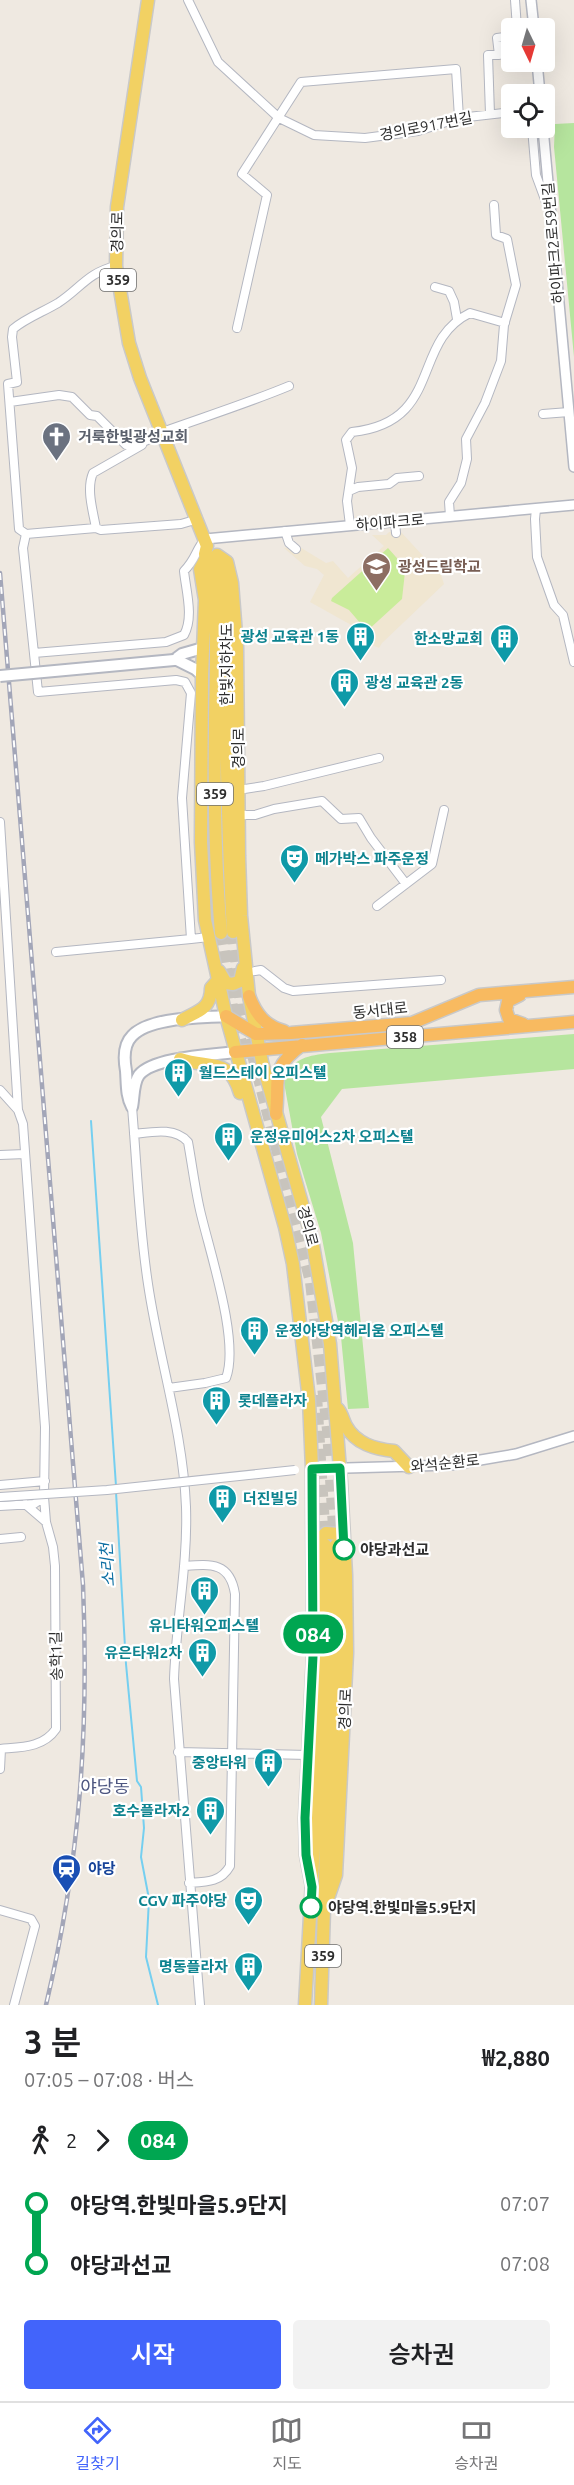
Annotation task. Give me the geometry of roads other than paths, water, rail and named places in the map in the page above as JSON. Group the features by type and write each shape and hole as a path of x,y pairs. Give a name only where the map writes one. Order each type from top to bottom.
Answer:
{"highway":[{"name":"동서대로","path":"256,1034 412,1023 479,995 574,987"},
{"path":"542,990 516,995 508,1001 506,1011 509,1019 520,1024 544,1025"},
{"path":"249,996 254,1011 265,1022 291,1033"},
{"path":"226,1016 256,1034"},
{"name":"동서대로","path":"235,1052 574,1022"},
{"path":"276,1114 278,1095 276,1081 281,1064 303,1045"}],"main road":[{"name":"경의로","path":"148,0 117,207 116,266 129,343 161,432 209,550 215,607 215,822 216,876 221,934 217,974 235,1052 285,1227 293,1263 305,1356 312,1469 329,1543 347,1653 336,1875 325,1907 321,2005"},
{"name":"경의로","path":"209,550 200,569 205,600 201,842 205,920 221,934"},
{"name":"경의로","path":"209,550 227,562 235,607 241,916 250,968 249,996 259,1049 312,1239 330,1344 340,1468 313,1656 305,1818 306,1855 312,1887"},
{"path":"176,660 182,654 203,648"},
{"path":"0,676 176,660 202,675"},
{"path":"182,1020 207,1005 211,999 211,988 217,974 226,983 233,984 240,981 250,968"},
{"path":"132,1107 128,1100 124,1060 130,1037 141,1028 163,1022 226,1016"},
{"path":"132,1107 139,1074 160,1063 235,1052"},
{"path":"180,1059 194,1064 211,1063 226,1069 233,1076 244,1108 254,1117"},
{"path":"334,1402 353,1437 371,1447 394,1451 409,1467"},
{"name":"경의로","path":"305,2005 329,1543"}],"street":[{"name":"경의로917번길","path":"188,0 218,62 279,118 314,135 365,138 418,131 459,118 501,113"},
{"path":"516,0 517,18"},
{"path":"531,0 533,18"},
{"path":"490,114 488,55 499,55 497,38 501,37"},
{"path":"237,328 267,195 242,174 301,82 456,69 459,118"},
{"path":"533,138 536,175 542,197 551,215"},
{"name":"하이파크2로59번길","path":"544,138 574,467"},
{"path":"450,516 449,502 461,483 467,459 466,440 485,403 501,361 505,323 516,285 507,239 496,235 494,205"},
{"path":"116,266 100,270 89,276 66,297 13,329 16,382 8,384 19,529 26,534 96,528 101,530 181,524 198,519"},
{"path":"435,287 449,291 457,319"},
{"path":"350,525 349,491 352,468 346,440 352,432 382,426 413,401 436,347 457,319 470,313 505,323"},
{"path":"96,528 90,479 93,473 161,432 235,408 289,386"},
{"path":"10,402 59,395 72,397 90,415 97,416 126,445 143,444"},
{"path":"543,414 569,412"},
{"path":"349,491 358,487 389,484 397,478 419,476"},
{"name":"하이파크로","path":"209,550 285,531 574,505"},
{"path":"536,509 537,556 554,605 563,615 574,662"},
{"path":"395,521 396,532"},
{"path":"285,531 289,543 296,549"},
{"path":"26,534 23,548 38,692 176,680 185,682 191,693 182,798 191,939"},
{"path":"34,653 166,642 184,635 189,627 184,571 191,566 198,547 209,550"},
{"path":"238,790 264,786 379,758"},
{"path":"238,815 255,815 322,801 341,819 359,818 371,838 406,884"},
{"path":"378,906 432,864 444,810"},
{"name":"송학1길","path":"0,822 3,930 18,1110 25,1154 45,1427 44,1497 46,1522 53,1546 55,1566 56,1729 48,1740 40,1743 0,1749 0,1769"},
{"path":"56,952 221,934"},
{"path":"250,968 261,970 284,988 293,991 441,980"},
{"path":"0,1090 18,1110"},
{"path":"132,1107 147,1282 180,1442 186,1508 184,1566 175,1636 174,1679 178,1752 200,2005"},
{"path":"134,1134 162,1132 182,1134 188,1142 199,1209 224,1306 231,1367 226,1378 170,1388"},
{"path":"0,1155 25,1154"},
{"name":"와석순환로","path":"312,1469 451,1465 516,1454 574,1436"},
{"path":"0,1497 107,1490 312,1469"},
{"path":"0,1485 45,1480"},
{"path":"0,1506 34,1504 44,1497"},
{"path":"25,1504 46,1522"},
{"path":"0,1539 21,1537"},
{"path":"184,1566 210,1564 218,1567 233,1581 235,1594 230,1866 225,1875 215,1880 189,1883"},
{"path":"178,1752 308,1755"},
{"path":"1,1914 31,1919 35,1926 14,2005"}],"waterway":[{"name":"소리천","path":"91,1121 116,1486"},
{"name":"소리천","path":"116,1492 126,1664 137,1781 141,1787 144,1828 141,1857 149,1899 146,1957 158,2005"}],"tunnel":[{"path":"233,932 242,1012 311,1282 328,1430 335,1544"},
{"path":"221,933 232,1007 245,1059"},
{"path":"316,1395 325,1542"}],"railway":[{"path":"0,573 83,1585 85,1639 80,1796 67,1899 46,2005"}],"place":[{"name":"거룩한빛광성교회","path":"57,462"},
{"name":"광성드림학교","path":"377,592"},
{"name":"광성 교육관 1동","path":"360,662"},
{"name":"한소망교회","path":"504,664"},
{"name":"광성 교육관 2동","path":"344,708"},
{"name":"메가박스 파주운정","path":"294,884"},
{"name":"월드스테이 오피스텔","path":"178,1098"},
{"name":"운정유미어스2차 오피스텔","path":"229,1162"},
{"name":"운정야당역헤리움 오피스텔","path":"254,1356"},
{"name":"롯데플라자","path":"217,1426"},
{"name":"더진빌딩","path":"222,1524"},
{"name":"야당과선교","path":"344,1549"},
{"name":"유니타워오피스텔","path":"204,1616"},
{"name":"유은타워2차","path":"203,1678"},
{"name":"중앙타워","path":"268,1788"},
{"name":"호수플라자2","path":"211,1836"},
{"name":"야당","path":"67,1894"},
{"name":"야당역.한빛마을5.9단지","path":"311,1907"},
{"name":"CGV 파주야당","path":"248,1926"},
{"name":"명동플라자","path":"249,1992"}],"district":[{"name":"야당동","path":"105,1786"}]}
